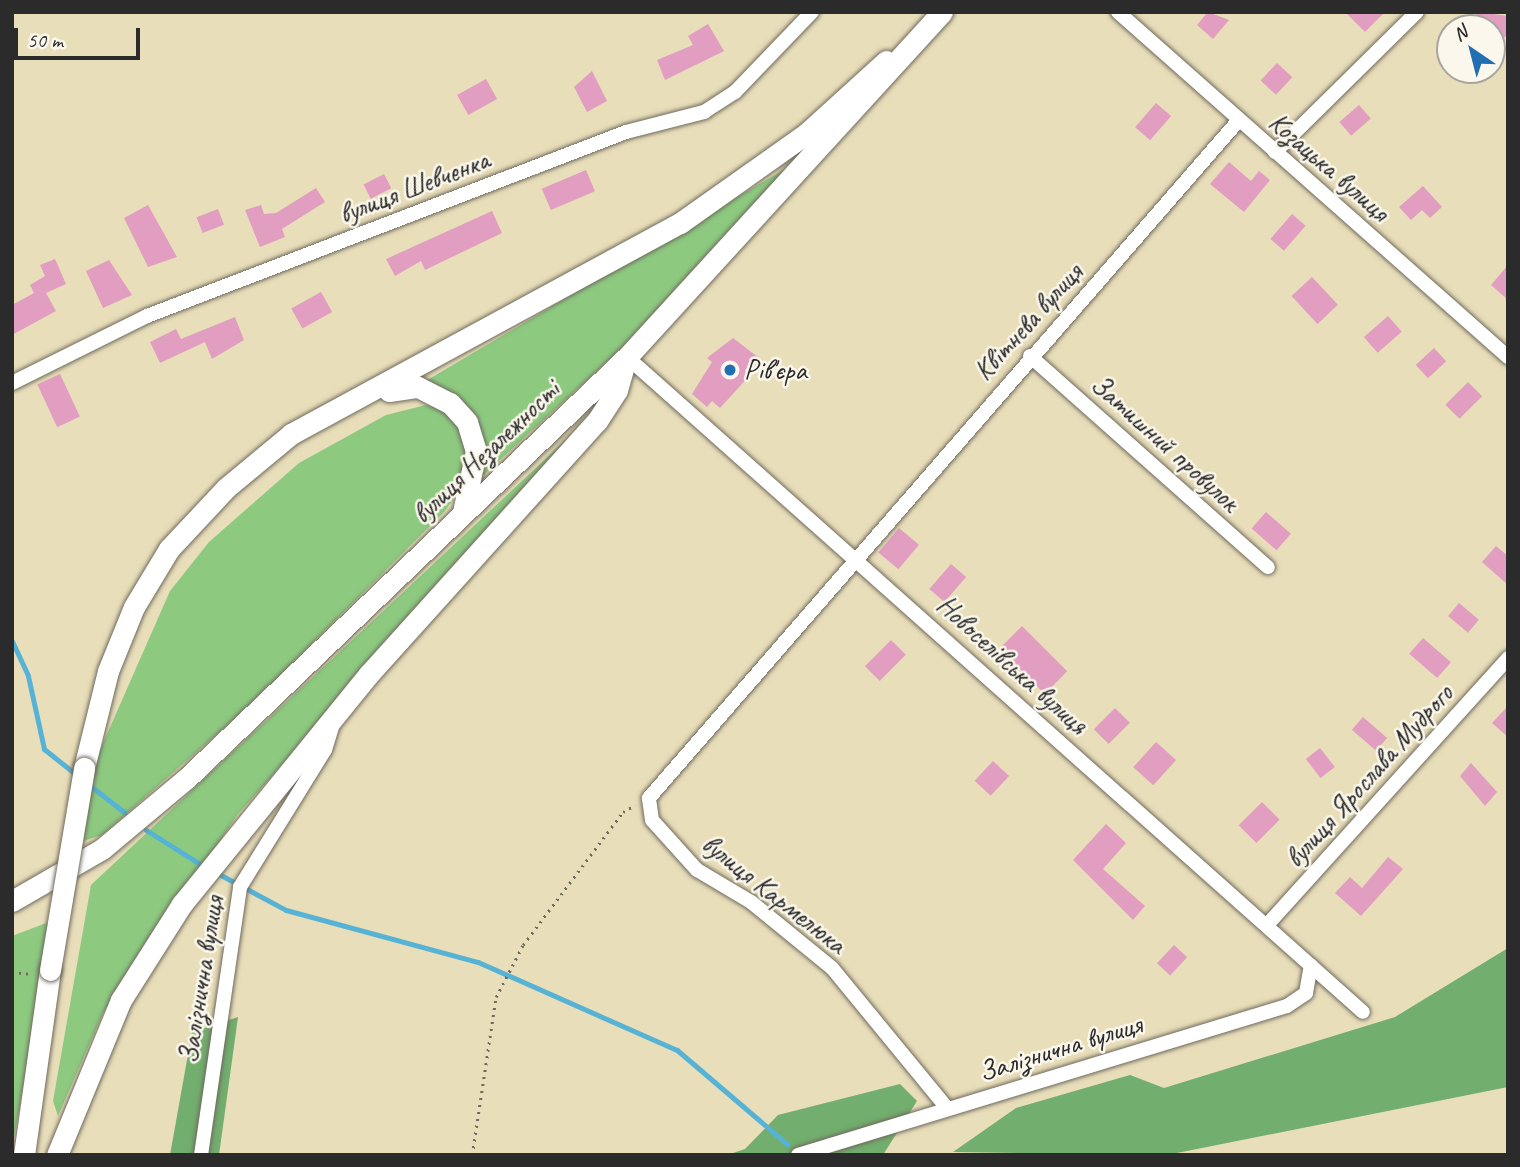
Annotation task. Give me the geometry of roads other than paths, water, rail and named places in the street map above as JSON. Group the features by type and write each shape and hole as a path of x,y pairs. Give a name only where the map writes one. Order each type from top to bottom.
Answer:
{"main road":[{"name":"вулиця Незалежності","path":"21,897 102,849 187,778 627,357 941,12"},
{"path":"23,1155 50,970 84,768 108,671 134,607 169,549 290,434 376,393 680,223 807,133 941,12"},
{"path":"57,1155 121,1000 150,952 225,846 337,712 597,421 617,390 627,357"},
{"path":"376,393 418,387 450,403 467,422 476,451 463,512"}],"street":[{"name":"вулиця Шевченка","path":"12,383 147,316 626,132 704,112 735,92 812,12"},
{"name":"Козацька вулиця","path":"1118,12 1508,357"},
{"path":"1275,152 1417,12"},
{"name":"Квітнева вулиця","path":"853,556 1239,120"},
{"name":"Затишний провулок","path":"1030,356 1268,567"},
{"name":"Новоселівська вулиця","path":"627,357 1363,1012"},
{"name":"вулиця Кармелюка","path":"853,556 649,798 652,820 697,870 751,902 832,968 947,1108"},
{"name":"вулиця Ярослава Мудрого","path":"1267,925 1508,658"},
{"name":"Залізнична вулиця","path":"201,1155 240,887 325,750 337,712"},
{"name":"Залізнична вулиця","path":"798,1155 1287,1006 1306,993 1311,965"}],"waterway":[{"path":"12,641 28,676 44,749 78,776"},
{"path":"88,784 124,812"},
{"path":"146,830 200,864"},
{"path":"217,873 286,910 478,962 677,1050 787,1144"}],"place":[{"name":"Рів'єра","path":"730,370"}]}
